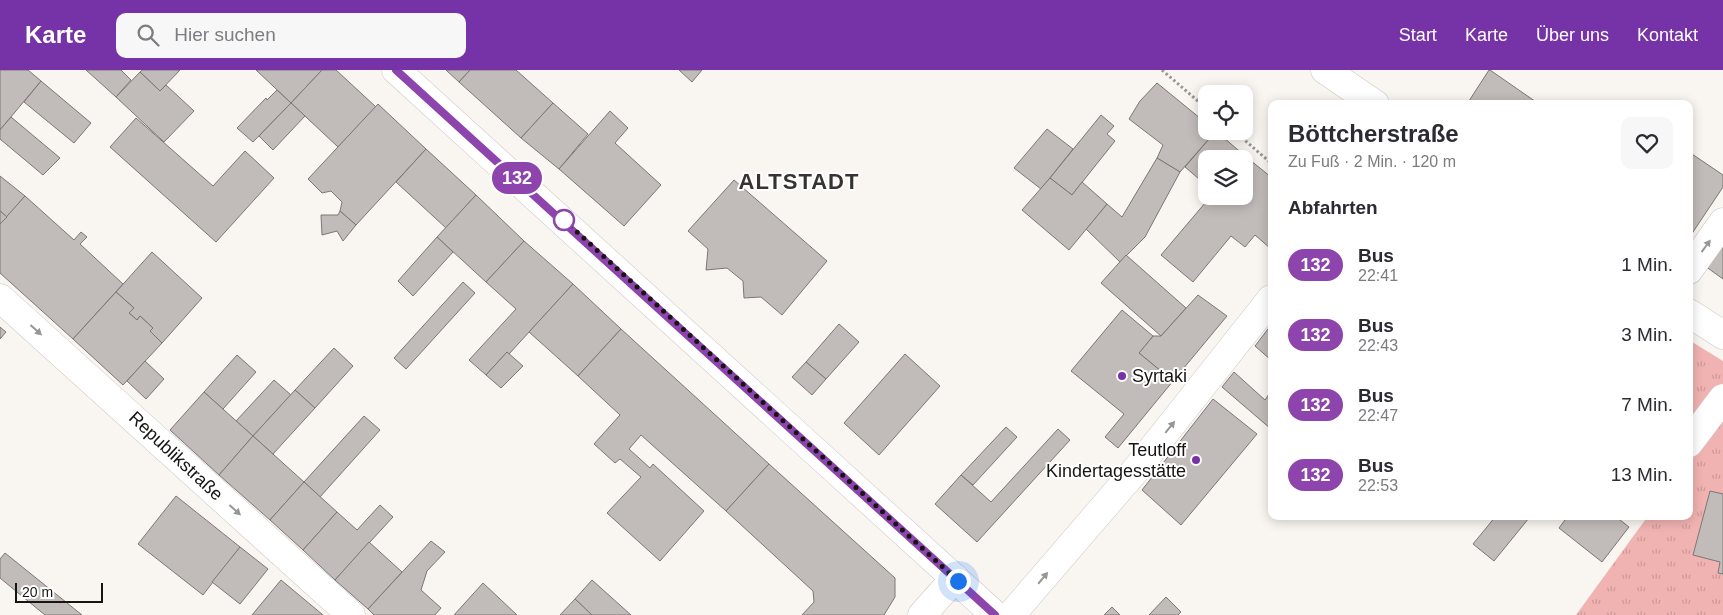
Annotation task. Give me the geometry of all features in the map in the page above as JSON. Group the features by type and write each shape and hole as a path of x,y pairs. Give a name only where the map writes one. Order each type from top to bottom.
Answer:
{"street":[{"path":"396,70 995,615"},
{"path":"1325,70 1369,100"},
{"path":"1693,264 1723,222"},
{"name":"Republikstraße","path":"0,298 351,615"},
{"path":"1011,615 1134,472 1268,303"},
{"path":"1693,316 1723,335"},
{"path":"1693,438 1723,398"},
{"path":"922,615 955,578"}],"path":[{"path":"1162,70 1198,101"},
{"path":"1244,140 1268,160"}],"green space":[{"path":"1693,342 1723,361 1723,615 1576,615 1645,520 1693,520 1693,458 1697,453 1693,450"}],"building":[{"path":"0,70 28,70 41,81 0,130"},
{"path":"86,70 121,70 131,80 116,97"},
{"path":"142,70 180,70 160,91 140,72"},
{"path":"256,70 322,70 291,103"},
{"path":"322,70 336,70 376,107 338,147 291,103"},
{"path":"446,70 470,70 459,82"},
{"path":"470,70 516,70 553,103 521,138 459,82"},
{"path":"679,70 702,70 692,82"},
{"path":"1490,70 1533,100 1470,100"},
{"path":"140,72 160,91 166,85 194,111 164,142 116,97"},
{"path":"41,81 91,123 74,143 24,102"},
{"path":"1157,83 1198,116 1198,140 1208,140 1180,172 1157,158 1163,145 1129,119 1140,101"},
{"path":"277,90 291,103 253,142 237,128 266,98 267,100"},
{"path":"291,103 305,116 273,150 259,136"},
{"path":"553,103 588,134 559,169 521,138"},
{"path":"378,104 426,149 356,225 340,211 342,202 331,191 322,193 308,179"},
{"path":"610,111 628,128 615,143 661,185 624,226 559,169"},
{"path":"1101,115 1114,126 1107,134 1115,141 1072,195 1050,178"},
{"path":"11,117 60,158 43,175 0,139 0,130"},
{"path":"136,118 213,186 245,151 274,178 216,242 110,147"},
{"path":"1047,129 1073,149 1041,189 1014,168"},
{"path":"1208,140 1226,140 1238,150 1200,150"},
{"path":"426,149 476,195 446,228 396,182"},
{"path":"1198,152 1198,178 1185,167"},
{"path":"1693,155 1723,175 1723,187 1693,232"},
{"path":"1157,158 1180,172 1145,237 1120,262 1086,229 1107,204 1122,217"},
{"path":"1253,162 1268,175 1268,246 1255,235 1245,247 1231,236 1193,282 1161,255 1203,205 1253,205"},
{"path":"0,176 25,196 7,217 0,211"},
{"path":"1050,178 1072,195 1082,182 1107,204 1069,250 1022,210"},
{"path":"734,180 827,261 782,315 761,297 744,298 743,281 727,268 706,270 708,249 688,231"},
{"path":"476,195 524,241 486,282 437,237"},
{"path":"25,196 74,240 81,232 87,237 80,244 123,284 73,339 0,273 0,224"},
{"path":"0,211 7,217 0,224"},
{"path":"340,211 356,225 343,241 337,231 322,235 321,215 338,215"},
{"path":"437,237 453,252 413,296 398,281"},
{"path":"524,241 573,284 509,354 507,352 486,375 469,360 516,309 486,282"},
{"path":"1723,241 1723,279 1705,266"},
{"path":"152,252 202,298 162,343 150,331 153,328 140,316 137,320 129,313 134,308 116,292"},
{"path":"1126,255 1186,308 1161,336 1101,283"},
{"path":"463,282 475,293 406,369 394,358"},
{"path":"573,284 621,329 578,376 529,332"},
{"path":"116,292 134,308 129,313 137,320 140,316 153,328 150,331 162,343 123,385 73,339"},
{"path":"1198,295 1227,316 1173,381 1139,353 1153,336 1161,336"},
{"name":"Syrtaki","path":"1122,310 1153,336 1139,353 1173,381 1118,448 1105,437 1124,414 1071,371"},
{"path":"839,324 859,342 826,379 806,362"},
{"path":"0,327 6,332 0,339"},
{"path":"621,329 769,464 726,511 641,435 629,449 650,468 653,464 704,511 660,561 607,513 641,477 620,459 615,463 594,444 620,415 578,376"},
{"path":"1268,329 1268,357 1255,346"},
{"path":"334,348 353,366 315,408 295,390"},
{"path":"507,352 523,366 501,388 486,375"},
{"path":"905,354 940,386 879,455 844,423"},
{"path":"237,355 256,372 223,409 204,392"},
{"path":"145,361 164,379 146,399 127,381"},
{"path":"806,362 826,379 812,395 792,377"},
{"path":"1234,372 1265,400 1268,396 1268,426 1222,387"},
{"path":"274,380 291,395 253,436 236,421"},
{"path":"295,390 315,408 273,454 253,436"},
{"path":"204,392 253,436 219,475 170,430"},
{"path":"1213,399 1257,434 1181,525 1142,490"},
{"path":"364,416 380,430 320,497 304,482"},
{"path":"1006,427 1017,437 973,485 961,475"},
{"path":"1058,429 1070,440 977,542 935,504 961,475 991,502"},
{"path":"253,436 304,482 270,520 219,475"},
{"path":"769,464 895,578 895,597 884,615 802,615 814,602 813,591 726,511"},
{"path":"304,482 337,512 303,550 270,520"},
{"path":"1710,491 1723,494 1723,574 1718,573 1720,562 1693,555"},
{"path":"176,496 240,547 203,595 138,544"},
{"path":"380,505 393,517 335,580 303,550 337,512 357,530"},
{"path":"1493,520 1527,520 1494,561 1473,544"},
{"path":"1565,520 1620,520 1629,527 1602,562 1559,528"},
{"path":"431,541 445,552 427,571 421,590 441,608 435,615 374,615 368,609"},
{"path":"369,542 402,572 368,609 335,580"},
{"path":"240,547 268,569 240,604 212,582"},
{"path":"5,553 82,615 45,615 0,578 0,559"},
{"path":"281,580 323,615 252,615"},
{"path":"592,580 631,615 592,615 575,599"},
{"path":"483,583 517,615 454,615"},
{"path":"1166,597 1181,612 1178,615 1149,615"},
{"path":"575,599 592,615 560,615"},
{"path":"1112,607 1120,615 1104,615"}],"bus line":[{"name":"132","path":"396,70 995,615"}],"place":[{"name":"Syrtaki","path":"1122,376"},
{"name":"Teutloff Kindertagesstätte","path":"1196,460"}],"district":[{"name":"ALTSTADT","path":"799,181"}],"route":[{"path":"564,220 958,581"}]}
